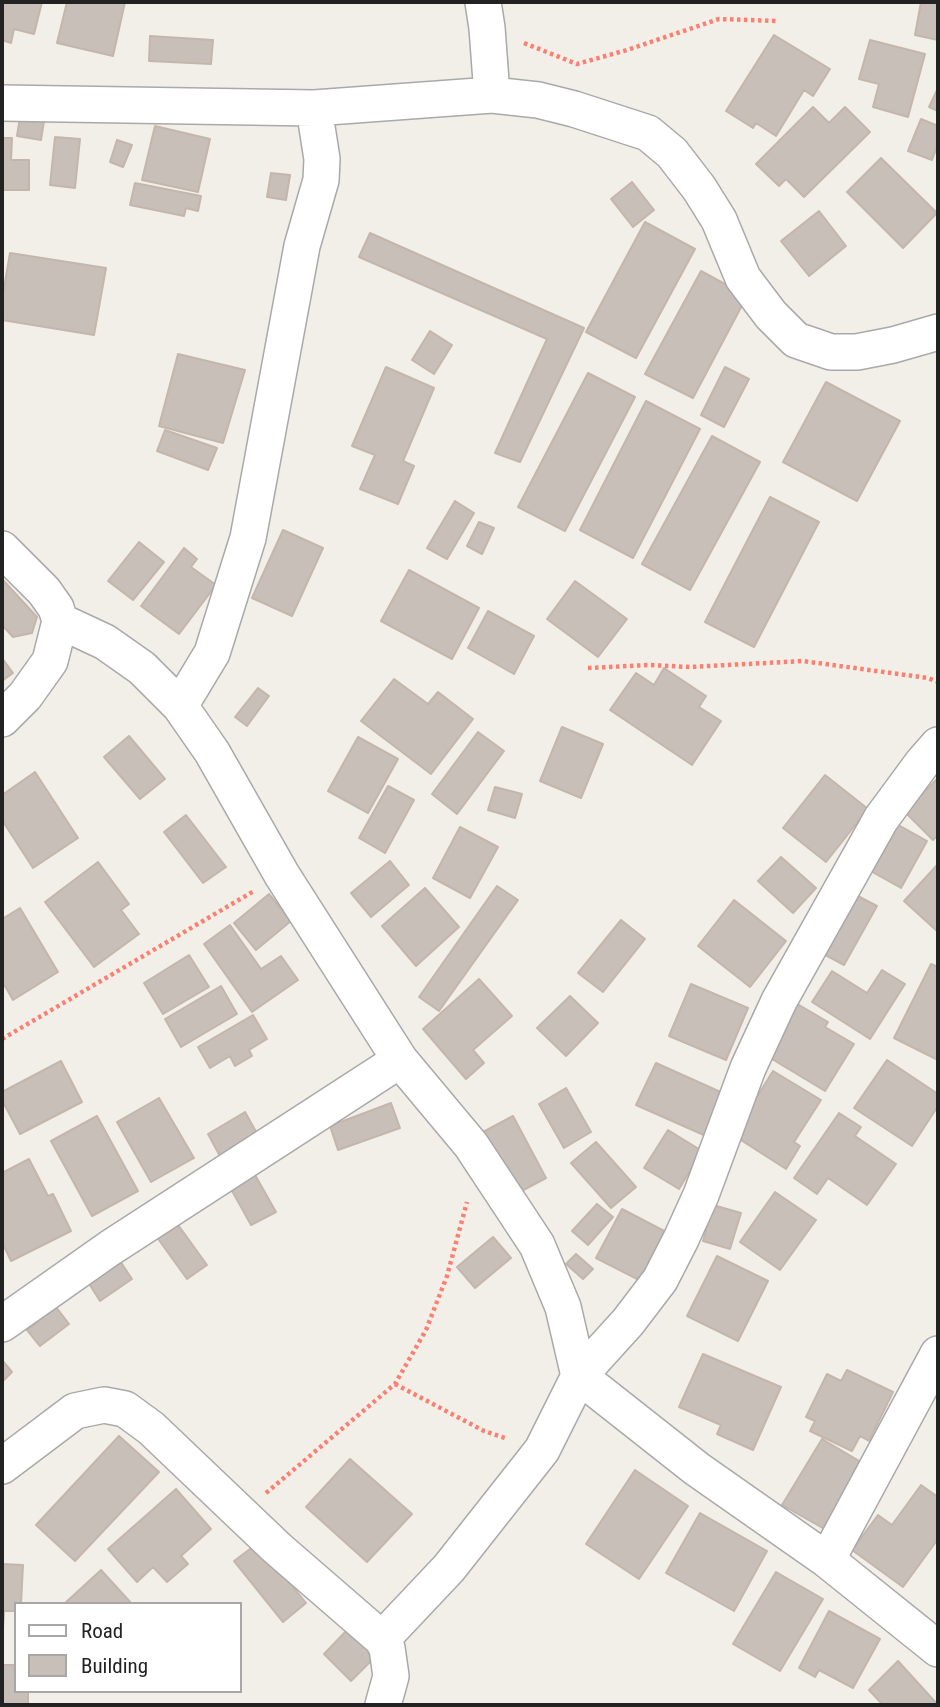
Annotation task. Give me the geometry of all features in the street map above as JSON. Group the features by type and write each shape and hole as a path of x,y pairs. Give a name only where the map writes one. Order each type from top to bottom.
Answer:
{"street":[{"path":"485,15 492,95"},
{"path":"2,103 314,108 492,95 538,100 648,133 661,141 699,188 719,220 743,278 771,315 796,340 831,352 858,352 938,332"},
{"path":"180,706 212,653 248,538 302,246 321,180 322,159 314,108"},
{"path":"2,549 44,592 56,608 60,621 50,661 25,696 2,719"},
{"path":"60,621 105,642 142,668 180,706 212,752 282,875 400,1060 480,1159 537,1245 563,1307 579,1376 698,1469 827,1560 938,1649"},
{"path":"382,1639 449,1568 542,1450 579,1376 628,1322 660,1280 701,1195 748,1068 779,1001 881,819 938,745"},
{"path":"2,1324 110,1248 400,1060"},
{"path":"827,1560 938,1354"},
{"path":"2,1466 75,1411 104,1405 125,1409 151,1427 277,1548 382,1639 387,1648 391,1676 383,1705"}],"path":[{"path":"485,15 576,64 719,19 779,21"},
{"path":"587,668 649,664 690,667 803,661 928,678 938,682"},
{"path":"2,1039 282,875"},
{"path":"240,1513 317,1452 395,1384 426,1330 447,1276 480,1159"},
{"path":"395,1384 484,1431 542,1450"}],"building":[{"path":"2,2 42,2 34,34 14,29 11,43 2,40"},
{"path":"67,2 125,2 113,56 57,43"},
{"path":"921,2 938,2 938,40 915,35"},
{"path":"774,35 830,69 813,96 804,90 776,136 756,123 753,128 726,111"},
{"path":"150,36 213,40 211,64 149,61"},
{"path":"870,40 925,54 908,117 873,107 879,84 859,79"},
{"path":"938,88 938,111 929,107"},
{"path":"813,107 829,123 845,107 870,132 804,197 786,179 779,186 756,164"},
{"path":"20,117 44,121 41,140 17,136"},
{"path":"921,119 938,126 938,144 932,160 908,151"},
{"path":"155,126 210,139 198,192 142,180"},
{"path":"55,137 80,139 75,188 50,185"},
{"path":"2,138 12,138 11,160 29,160 29,190 2,190"},
{"path":"117,140 132,145 123,167 110,162"},
{"path":"881,158 937,213 903,248 847,192"},
{"path":"271,173 290,175 286,200 267,197"},
{"path":"632,182 654,210 633,227 611,199"},
{"path":"135,183 201,196 198,211 186,208 184,216 130,205"},
{"path":"819,211 846,246 809,276 781,241"},
{"path":"645,222 695,249 636,358 586,332"},
{"path":"370,233 584,328 520,462 495,453 547,339 359,257"},
{"path":"10,253 106,268 94,335 2,320 2,300"},
{"path":"701,271 747,296 693,398 645,374"},
{"path":"430,331 452,345 434,374 412,360"},
{"path":"178,354 245,370 223,443 159,426"},
{"path":"386,367 434,388 403,461 414,466 398,504 360,489 375,455 352,446"},
{"path":"725,367 749,379 724,427 701,415"},
{"path":"588,373 635,397 565,531 518,507"},
{"path":"826,382 900,421 857,501 783,462"},
{"path":"646,401 700,429 633,558 580,530"},
{"path":"165,430 217,448 208,470 157,451"},
{"path":"712,436 760,462 690,590 642,564"},
{"path":"770,497 819,522 754,647 705,622"},
{"path":"455,501 474,513 447,559 427,548"},
{"path":"479,522 494,528 482,554 467,546"},
{"path":"283,530 323,548 292,616 252,598"},
{"path":"139,542 164,562 133,600 108,581"},
{"path":"184,548 197,559 191,567 216,585 179,634 141,606"},
{"path":"409,570 479,608 452,659 381,621"},
{"path":"2,579 37,617 32,633 13,637 2,625"},
{"path":"575,581 627,619 598,657 547,619"},
{"path":"488,611 534,636 514,674 468,648"},
{"path":"2,658 13,673 2,681"},
{"path":"664,668 706,696 699,707 721,721 692,765 610,710 636,673 654,685"},
{"path":"394,679 428,704 438,692 473,719 431,774 361,721"},
{"path":"258,688 269,696 247,726 235,717"},
{"path":"562,727 603,744 581,798 540,781"},
{"path":"478,732 504,751 457,814 432,794"},
{"path":"129,736 165,779 140,799 104,757"},
{"path":"358,737 398,759 368,813 328,791"},
{"path":"35,772 78,838 33,868 2,820 2,795"},
{"path":"825,775 868,809 826,862 783,828"},
{"path":"938,778 938,835 933,840 905,812"},
{"path":"388,786 414,800 385,853 359,838"},
{"path":"495,787 522,794 515,818 488,810"},
{"path":"186,815 226,867 203,883 164,832"},
{"path":"893,822 927,841 901,888 867,869"},
{"path":"460,827 498,847 470,898 433,878"},
{"path":"781,857 816,888 793,913 758,881"},
{"path":"390,861 409,885 371,917 351,893"},
{"path":"98,862 129,904 121,910 139,934 94,967 45,902"},
{"path":"938,864 938,932 904,901"},
{"path":"497,886 518,900 439,1011 419,997"},
{"path":"425,888 459,927 416,966 382,926"},
{"path":"852,893 877,906 844,965 820,952"},
{"path":"269,894 291,921 256,950 234,923"},
{"path":"734,900 786,941 750,987 698,946"},
{"path":"20,908 58,972 13,1000 2,981 2,919"},
{"path":"621,920 645,939 603,992 578,973"},
{"path":"230,925 261,969 281,956 298,980 252,1012 204,944"},
{"path":"189,955 209,987 163,1014 144,983"},
{"path":"931,964 938,967 938,1060 894,1038"},
{"path":"882,970 905,984 870,1039 812,1002 832,971 867,993"},
{"path":"479,979 512,1016 473,1050 484,1063 466,1079 423,1029"},
{"path":"691,984 748,1008 726,1060 669,1036"},
{"path":"221,986 237,1014 181,1047 165,1019"},
{"path":"570,996 598,1023 566,1056 537,1028"},
{"path":"794,1002 828,1022 825,1027 854,1044 825,1091 762,1053"},
{"path":"253,1015 267,1039 249,1050 252,1056 235,1066 230,1056 210,1068 198,1047"},
{"path":"887,1060 938,1094 938,1106 912,1146 854,1108"},
{"path":"61,1061 82,1102 20,1134 2,1100 2,1092"},
{"path":"656,1063 725,1094 706,1136 636,1105"},
{"path":"773,1071 821,1100 794,1142 800,1146 786,1169 733,1135"},
{"path":"566,1088 591,1132 564,1148 539,1104"},
{"path":"159,1098 194,1158 151,1182 117,1122"},
{"path":"391,1103 400,1128 338,1150 330,1126"},
{"path":"245,1112 259,1137 221,1158 208,1134"},
{"path":"839,1113 861,1127 855,1136 896,1164 867,1205 828,1178 817,1194 794,1178"},
{"path":"97,1116 138,1191 92,1216 51,1141"},
{"path":"513,1116 546,1178 516,1194 483,1132"},
{"path":"668,1130 702,1151 679,1189 644,1168"},
{"path":"596,1142 636,1187 611,1208 571,1163"},
{"path":"29,1159 48,1196 53,1194 71,1231 11,1261 2,1242 2,1173"},
{"path":"250,1166 276,1212 251,1225 226,1180"},
{"path":"775,1192 816,1220 780,1270 740,1242"},
{"path":"597,1204 613,1217 588,1245 572,1231"},
{"path":"713,1205 741,1213 730,1249 703,1241"},
{"path":"622,1209 670,1234 645,1283 596,1258"},
{"path":"176,1222 207,1265 187,1279 156,1236"},
{"path":"493,1237 511,1258 475,1288 457,1267"},
{"path":"576,1254 593,1269 583,1279 566,1264"},
{"path":"717,1256 768,1281 738,1341 687,1316"},
{"path":"120,1261 132,1279 100,1301 88,1282"},
{"path":"56,1307 69,1324 40,1346 27,1330"},
{"path":"703,1354 781,1387 753,1450 717,1434 721,1425 679,1407"},
{"path":"2,1360 12,1372 2,1382"},
{"path":"847,1370 893,1392 869,1441 860,1436 852,1451 810,1431 815,1421 806,1417 827,1374 841,1381"},
{"path":"119,1436 159,1472 75,1561 36,1525"},
{"path":"822,1439 866,1465 828,1531 782,1505"},
{"path":"350,1459 412,1514 367,1562 306,1507"},
{"path":"635,1470 688,1506 639,1579 586,1544"},
{"path":"921,1485 938,1497 938,1539 903,1587 852,1550 878,1515 892,1525"},
{"path":"176,1489 211,1529 181,1556 188,1564 167,1582 153,1567 137,1582 108,1549"},
{"path":"700,1513 767,1551 734,1611 666,1573"},
{"path":"258,1543 306,1603 283,1622 234,1561"},
{"path":"2,1564 23,1565 21,1602 14,1602 14,1611 4,1611 2,1645"},
{"path":"101,1570 130,1602 66,1602"},
{"path":"776,1572 823,1599 780,1671 733,1644"},
{"path":"829,1611 880,1639 853,1688 819,1670 815,1677 799,1668"},
{"path":"349,1628 377,1655 351,1681 324,1654"},
{"path":"898,1661 938,1705 883,1705 869,1690"},
{"path":"2,1665 14,1665 14,1693 28,1693 28,1705 2,1705"}]}
